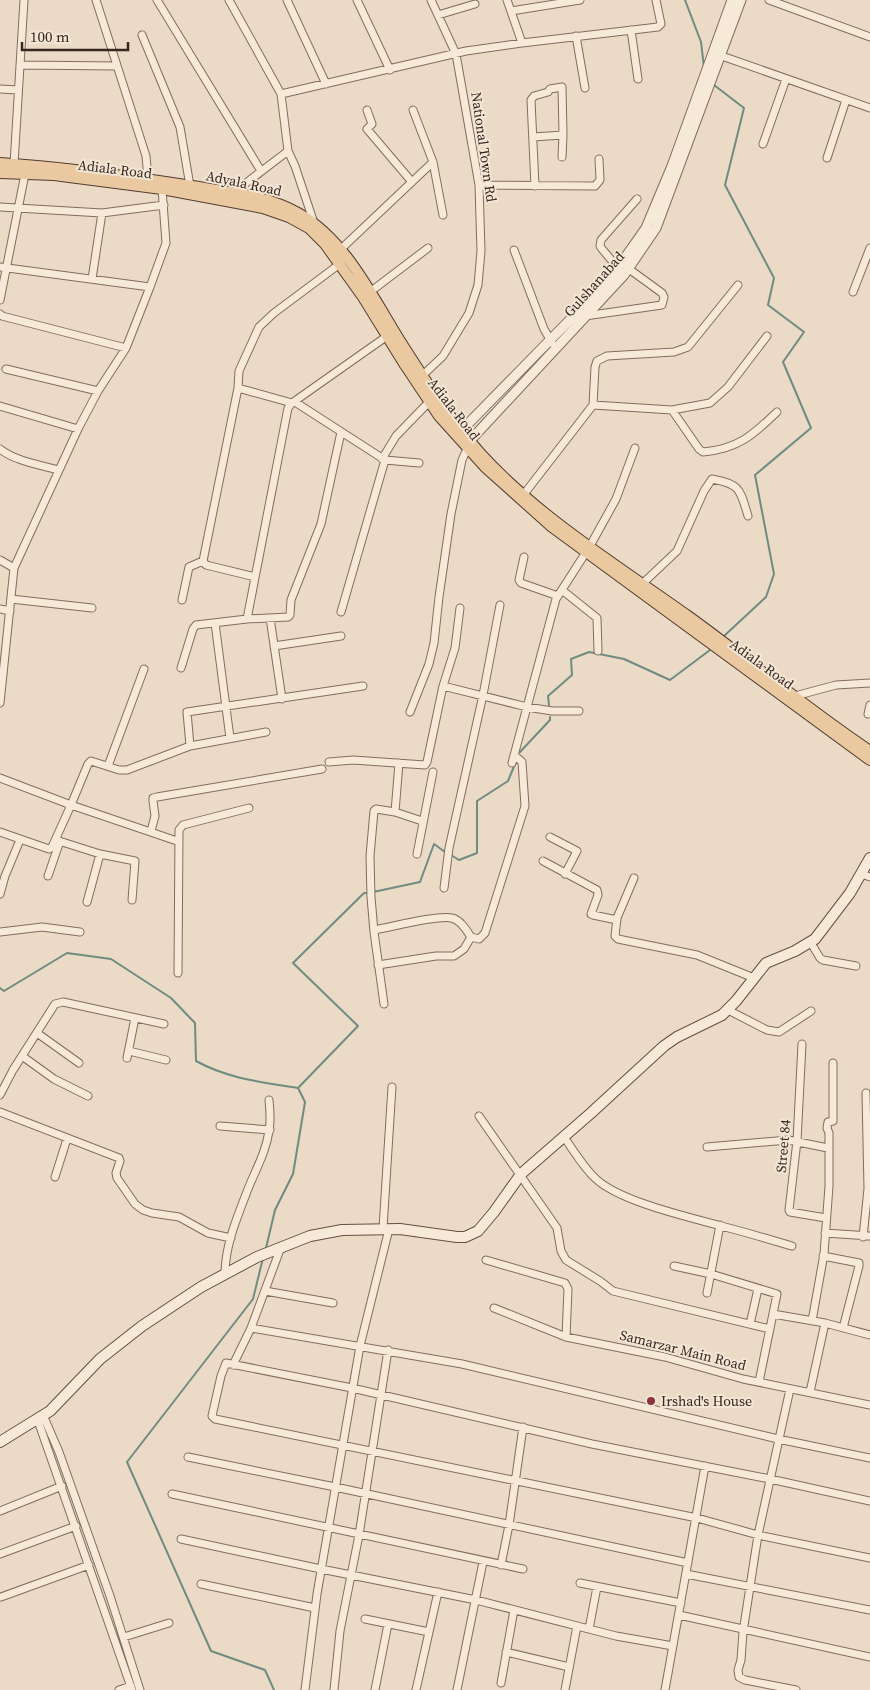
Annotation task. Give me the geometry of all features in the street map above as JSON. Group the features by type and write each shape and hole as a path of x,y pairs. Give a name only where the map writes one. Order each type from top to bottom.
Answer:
{"main road":[{"name":"Adyala Road","path":"0,163 43,165 148,179 233,193 277,203 296,211 314,222 370,292 390,333 423,375 459,433"},
{"name":"Adiala Road","path":"0,173 100,180 162,189 263,208 289,217 309,228 325,244 343,257 363,297 390,333 429,402 459,433 467,445 522,497"},
{"name":"Adiala Road","path":"467,445 480,453 552,527 588,550 639,587 870,760"},
{"name":"Adiala Road","path":"639,587 690,618 870,751"},
{"path":"0,1442 50,1411 100,1359 142,1326 181,1299 257,1257 326,1232 386,1228 457,1237 471,1235 478,1231 487,1222 521,1174 664,1046 676,1037 728,1010 766,963 811,943 820,935 866,876 870,858"}],"street":[{"path":"14,164 24,0"},
{"path":"96,0 146,156 148,179"},
{"path":"157,0 261,171"},
{"path":"229,0 281,94 288,151 314,222"},
{"path":"287,0 326,84"},
{"path":"357,0 390,70"},
{"name":"National Town Rd","path":"423,375 443,356 468,313 478,285 481,226 479,185 456,54 431,0"},
{"path":"507,0 522,43"},
{"path":"511,11 580,0"},
{"path":"281,94 456,54 522,43 659,26 661,24 656,0"},
{"name":"Gulshanabad","path":"717,54 732,0"},
{"name":"Gulshanabad","path":"459,433 585,316 624,271 646,228 741,0"},
{"path":"769,0 870,37"},
{"path":"438,15 474,4"},
{"path":"631,30 638,80"},
{"path":"142,35 180,128 190,186"},
{"path":"576,36 586,88"},
{"path":"717,54 870,108"},
{"path":"20,66 117,66"},
{"path":"763,144 786,78"},
{"path":"535,186 531,100 534,96 544,94 550,89 562,87 562,157"},
{"path":"0,89 18,90"},
{"path":"827,158 846,100"},
{"path":"367,110 372,124 368,129 412,182"},
{"path":"413,110 433,162 443,215"},
{"path":"533,137 563,135"},
{"path":"233,193 288,151"},
{"path":"479,185 595,186 600,180 599,159"},
{"path":"202,561 238,388 239,371 259,327 343,257 433,162"},
{"path":"0,300 3,268 18,208 24,174"},
{"path":"0,704 3,641 10,610 14,568 78,429 98,391 126,348 150,287 166,244 162,189"},
{"path":"585,316 662,304 664,297 662,293 624,271 600,246 601,240 637,199"},
{"path":"0,207 102,213 164,205"},
{"path":"92,279 102,213"},
{"path":"370,292 428,248"},
{"path":"853,292 870,249"},
{"path":"514,250 541,322 553,344"},
{"path":"3,268 150,287"},
{"name":"Gulshanabad","path":"467,445 610,279 624,271"},
{"path":"522,497 593,404 594,367 597,362 607,356 674,352 688,347 738,285"},
{"path":"0,314 126,348"},
{"path":"247,619 288,408 390,333"},
{"path":"593,404 672,410 710,403 728,387 767,336"},
{"path":"6,369 98,391"},
{"path":"238,388 293,403 384,460 419,463"},
{"path":"341,612 384,460 396,436 429,402"},
{"path":"0,406 78,429"},
{"path":"672,410 699,449 704,452 743,442 756,433 777,412"},
{"path":"182,668 193,629 196,625 247,619 288,617 290,615 291,600 322,524 341,432"},
{"path":"410,712 429,664 434,644 451,514 467,445"},
{"path":"512,763 560,593 588,550 616,499 635,448"},
{"path":"0,449 15,457 58,470"},
{"path":"639,587 677,551 704,491 712,479 726,482 741,491 748,516"},
{"path":"524,557 519,580 521,583 560,593 597,618 598,651"},
{"path":"0,560 14,568"},
{"path":"202,561 206,565 255,577"},
{"path":"182,600 189,567 202,561"},
{"path":"11,600 92,608"},
{"path":"444,888 449,848 483,695 500,605"},
{"path":"329,762 353,760 425,765 443,686 455,648 460,608"},
{"path":"0,609 10,610"},
{"path":"270,618 282,699"},
{"path":"215,623 230,738"},
{"path":"274,646 341,636"},
{"path":"108,766 144,669"},
{"path":"795,696 836,685 870,683"},
{"path":"190,746 187,712 226,708 363,686"},
{"path":"443,686 527,707 552,711 579,712"},
{"path":"868,714 870,705"},
{"path":"48,876 58,840 71,805 88,764 93,760 120,770 127,770 190,746 266,732"},
{"path":"374,930 453,918 458,921 471,938 479,939 484,933 525,806 522,762 514,755"},
{"path":"395,812 399,763"},
{"path":"151,831 155,816 153,798 322,769"},
{"path":"416,854 433,772"},
{"path":"0,778 71,805 177,841"},
{"path":"178,972 178,830 183,825 249,808"},
{"path":"384,1004 374,930 370,856 372,817 376,809 395,812 422,822"},
{"path":"0,832 49,848 58,840"},
{"path":"550,837 577,851 565,874"},
{"path":"0,894 5,876 20,840"},
{"path":"58,840 100,854 135,861 132,900"},
{"path":"87,902 100,854"},
{"path":"543,861 598,892 591,914 593,916 617,920"},
{"path":"634,878 617,920 615,936 618,940 697,955 754,978"},
{"path":"0,932 42,927 80,932"},
{"path":"378,965 436,956 454,956 464,949 471,938"},
{"path":"811,943 823,960 856,966"},
{"path":"0,1095 55,1004 62,1002 164,1024"},
{"path":"728,1010 767,1030 778,1032 811,1011"},
{"path":"135,1018 128,1055 166,1060"},
{"path":"37,1033 79,1062"},
{"name":"Street 84","path":"802,1044 797,1141 789,1210 790,1212 826,1218"},
{"path":"22,1056 54,1079 88,1096"},
{"path":"812,1321 823,1256 829,1186 828,1122 833,1121 833,1063"},
{"path":"305,1690 321,1569 352,1388 386,1228 392,1087"},
{"path":"825,1233 867,1237 868,1122 866,1093"},
{"path":"225,1274 230,1238 248,1188 263,1156 270,1130 269,1100"},
{"path":"0,1112 119,1158 117,1178 135,1204 143,1210 179,1217 208,1233 230,1238"},
{"path":"479,1116 557,1228 560,1251 566,1260 600,1281 612,1292 770,1329"},
{"path":"220,1126 270,1130"},
{"path":"564,1137 580,1161 598,1180 621,1195 693,1220 720,1225 792,1246"},
{"path":"55,1178 67,1139"},
{"path":"707,1147 788,1140 828,1148"},
{"path":"707,1293 720,1225"},
{"path":"234,1365 251,1328 278,1248"},
{"path":"823,1256 859,1263 843,1328"},
{"path":"486,1260 565,1283 568,1289 566,1337"},
{"path":"674,1266 711,1274 777,1294 759,1382"},
{"path":"750,1324 758,1289"},
{"path":"264,1291 333,1303"},
{"name":"Samarzar Main Road","path":"494,1308 566,1337 666,1358 715,1372 790,1389 870,1405"},
{"path":"773,1314 825,1323 870,1335"},
{"path":"810,1392 825,1323"},
{"path":"251,1328 462,1364 778,1439 870,1458"},
{"path":"334,1690 340,1631 359,1535 388,1350"},
{"path":"870,1501 592,1444 381,1394 226,1363 212,1416 213,1418 342,1446 696,1518 758,1535 870,1558"},
{"path":"790,1389 758,1535 741,1660 738,1670 739,1677 759,1686 796,1690"},
{"path":"40,1416 62,1486 132,1688 119,1690"},
{"path":"40,1416 59,1452 124,1637 140,1690"},
{"path":"501,1565 509,1525 523,1427"},
{"path":"188,1457 688,1563"},
{"path":"666,1690 705,1466"},
{"path":"0,1511 62,1486"},
{"path":"172,1494 483,1562 523,1569"},
{"path":"0,1554 76,1526"},
{"path":"181,1539 476,1600 589,1629 673,1646"},
{"path":"457,1690 483,1562"},
{"path":"1,1597 89,1565"},
{"path":"686,1574 870,1610"},
{"path":"580,1583 681,1603"},
{"path":"201,1584 315,1608"},
{"path":"589,1629 597,1587"},
{"path":"416,1690 438,1592"},
{"path":"501,1682 514,1610"},
{"path":"679,1615 870,1657"},
{"path":"365,1619 429,1632"},
{"path":"124,1637 169,1623"},
{"path":"375,1690 388,1624"},
{"path":"565,1690 577,1626"},
{"path":"506,1652 569,1667"}],"waterway":[{"path":"685,0 701,42 704,67"},
{"path":"714,85 744,108 725,185 774,278 768,305 804,332 783,362 811,428 755,475 774,574 766,597 724,636"},
{"path":"549,705 548,696 572,675 571,659 589,652 624,659 670,680 710,650"},
{"path":"520,752 550,720 550,717"},
{"path":"451,855 459,860 477,853 477,801 508,781 515,764"},
{"path":"373,892 420,882 434,844 445,852"},
{"path":"298,1088 358,1026 293,963 364,893 367,893"},
{"path":"0,988 4,991 67,953 111,959 171,998 195,1023 196,1061 233,1076 298,1088 305,1102 293,1174 275,1210 266,1248"},
{"path":"263,1258 253,1299 127,1462 211,1651 265,1670 274,1690"}],"place":[{"name":"Irshad's House","path":"651,1401"}]}
